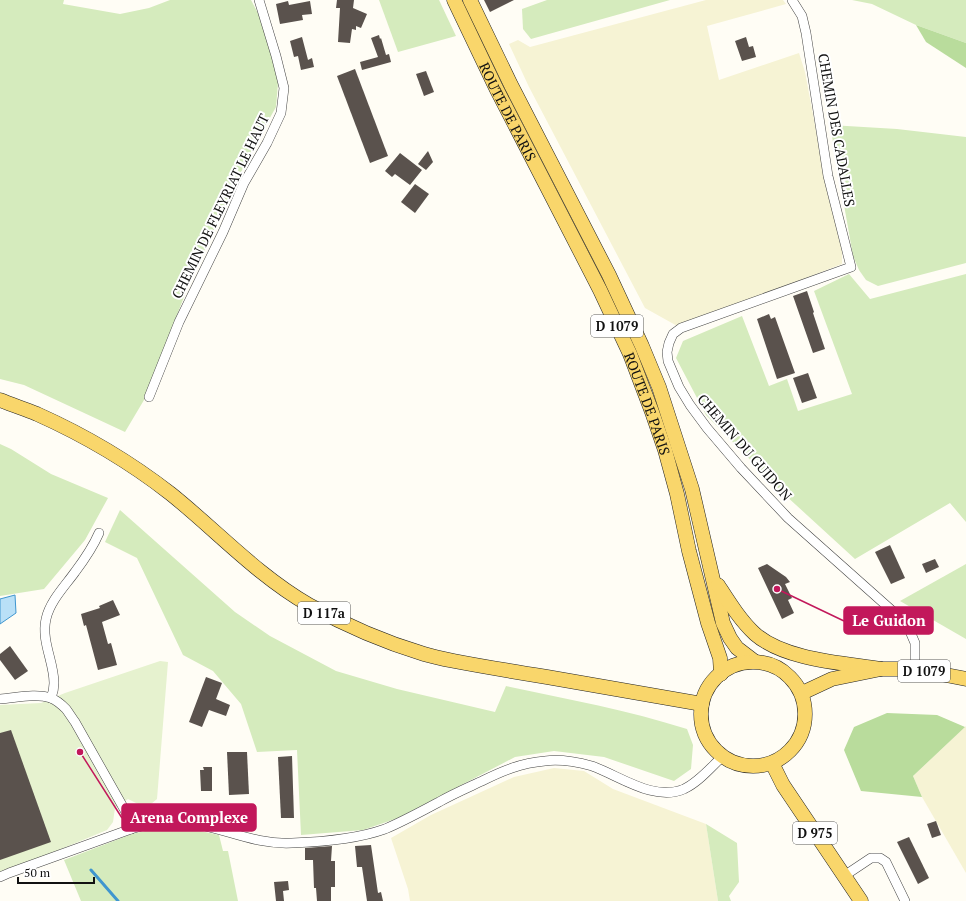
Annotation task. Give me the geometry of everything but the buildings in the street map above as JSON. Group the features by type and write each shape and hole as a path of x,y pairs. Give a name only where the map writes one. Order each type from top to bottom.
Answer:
{"main road":[{"name":"ROUTE DE PARIS","path":"454,0 496,88 600,290 630,354 652,412 669,465 708,623 720,658 721,674"},
{"name":"ROUTE DE PARIS","path":"470,0 642,346 659,388 692,489 723,623 730,638 737,648 754,662"},
{"name":"D 117a","path":"0,400 72,431 138,470 171,494 252,565 308,604 337,620 362,631 393,644 432,656 702,704"},
{"path":"712,576 732,608 744,622 756,635 774,646 792,654 881,669"},
{"path":"754,662 770,664 783,671 794,681 802,693 806,707 806,721 802,734 795,746 785,756 772,763 762,766 742,765 732,762 723,756 714,749 708,740 701,719 704,696 710,685 729,668 742,663 754,662"},
{"name":"D 1079","path":"802,693 832,679 881,669 915,669 966,679"},
{"name":"D 975","path":"772,763 783,786 861,901"}],"street":[{"name":"CHEMIN DE FLEYRIAT LE HAUT","path":"149,397 179,322 223,232 244,182 267,143 281,113 284,88 276,56 258,0"},
{"name":"CHEMIN DES CADALLES","path":"792,0 802,16 806,33 828,176 851,266"},
{"name":"CHEMIN DU GUIDON","path":"851,266 681,328 673,334 669,343 667,352 668,361 679,387 690,405 707,428 741,468 788,518 897,615 909,629 915,643 915,669"},
{"path":"52,698 54,683 46,640 46,619 50,608 93,546 99,533"},
{"path":"0,699 41,696 52,698 66,709 75,722 127,814 131,829"},
{"path":"0,877 131,829 162,822 192,823 253,840 271,843 342,839 361,836 402,822 450,796 504,770 528,763 546,760 577,763 606,772 643,788 658,792 672,792 684,789 694,783 723,756"},
{"path":"844,876 871,858 880,858 886,862 905,901"}],"shaded area":[{"path":"706,0 783,0 786,4 707,26 719,80 799,53 805,72 824,173 842,251 842,264 679,327 645,308 529,87 509,44 518,40 530,47"},
{"path":"966,726 966,873 922,797 913,776"},
{"path":"554,768 584,771 613,789 706,824 718,901 410,901 408,889 391,838 431,815 514,777"}],"green space":[{"path":"0,0 64,0 63,4 120,14 149,8 170,0 251,0 259,15 273,60 278,83 276,107 249,155 189,284 144,400 125,432 24,385 0,379"},
{"path":"379,0 439,0 456,36 398,52"},
{"path":"547,0 670,0 531,39 523,29 522,9"},
{"path":"852,0 966,0 966,43 916,25 872,4"},
{"path":"916,25 966,43 966,68 926,42"},
{"path":"830,125 897,129 966,137 966,263 878,286 866,280 859,270 853,256"},
{"path":"849,274 870,299 966,274 966,522 950,503 855,559 784,494 706,415 676,358 683,341 742,316 769,386 787,379 798,411 852,394 814,291"},
{"path":"0,444 11,449 51,474 108,498 85,540 44,589 0,596"},
{"path":"120,510 235,612 270,636 336,671 397,689 495,712 506,686 597,705 665,722 687,729 693,745 691,769 674,781 604,757 554,751 515,757 398,818 363,830 301,835 297,750 257,752 241,704 213,671 183,655 137,558 105,542"},
{"path":"966,564 966,639 900,601"},
{"path":"160,661 168,662 157,799 146,808 128,799 115,808 113,822 107,830 0,872 0,705 41,703 65,693"},
{"path":"887,713 937,715 965,727 913,776 922,797 861,791 844,750 854,727"},
{"path":"706,824 737,843 739,882 729,896 731,901 718,901"},
{"path":"154,829 191,829 219,835 223,851 228,851 238,901 81,901 64,860 132,834"}],"water":[{"path":"15,595 16,613 0,624 0,599"}],"waterway":[{"path":"91,870 118,901"}],"place":[{"name":"Le Guidon","path":"777,589"},
{"name":"Arena Complexe","path":"80,752"}]}
